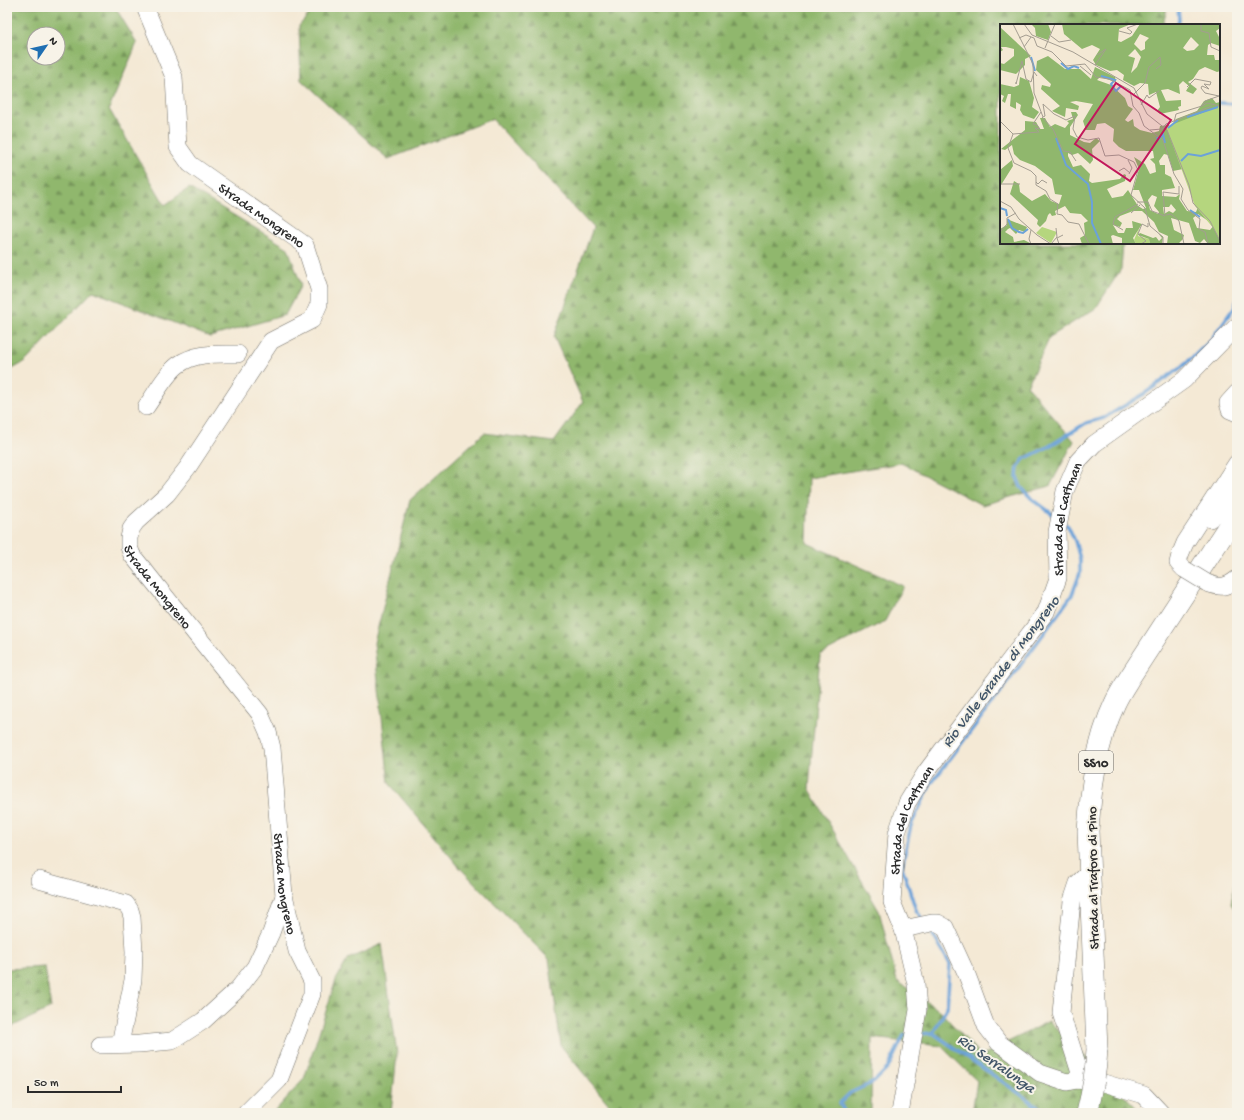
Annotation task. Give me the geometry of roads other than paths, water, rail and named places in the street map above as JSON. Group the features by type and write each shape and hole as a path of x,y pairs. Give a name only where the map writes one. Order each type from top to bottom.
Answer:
{"main road":[{"name":"Strada al Traforo di Pino","path":"1087,1113 1096,1074 1097,1049 1088,831 1090,798 1095,766 1105,731 1115,704 1130,676 1237,512"}],"street":[{"name":"Strada Mongreno","path":"146,7 174,77 178,147 190,164 305,245 319,290 319,304 312,320 271,341 188,467 168,494 136,522 129,538 129,547 135,559 251,702 263,720 272,748 284,895 297,951 312,981 312,994 278,1080 246,1113"},
{"name":"Strada del Cartman","path":"900,1113 918,1010 916,984 918,926 892,902 897,833 907,804 926,772 1046,612 1058,578 1056,532 1065,491 1078,461 1094,444 1184,380 1237,326"},
{"path":"146,406 169,374 179,364 194,357 206,354 241,354 263,352"},
{"path":"1237,393 1228,403 1230,410 1237,413"},
{"path":"1237,463 1185,543 1178,563 1184,569 1207,583 1218,587 1228,585 1237,579"},
{"path":"1185,543 1226,503 1237,487"},
{"path":"1078,1080 1080,1073 1061,1013 1072,901 1078,883 1090,872"},
{"path":"39,880 126,904 130,910 132,917 134,952 133,980 120,1044"},
{"path":"100,1045 140,1044 172,1041 203,1021 238,989 255,967 271,933 284,895"},
{"path":"918,926 938,923 945,927 986,1026 999,1043 1040,1073 1067,1082 1078,1080 1104,1084 1144,1095 1161,1113"}],"waterway":[{"name":"Rio Valle Grande di Mongreno","path":"1177,24 1179,20 1178,7"},
{"name":"Rio Valle Grande di Mongreno","path":"1220,103 1237,104"},
{"name":"Rio Valle Grande di Mongreno","path":"1055,516 1031,498 1021,487 1017,477 1018,467 1024,459 1048,447 1086,423 1104,418 1144,394 1184,365 1210,341 1235,306 1237,300"},
{"name":"Rio Valle Grande di Mongreno","path":"923,920 916,910 902,867 911,825 931,784 1072,595 1080,573 1080,559 1075,541 1068,526 1063,523"},
{"name":"Rio Valle Grande di Mongreno","path":"929,928 950,964 947,1008 933,1033"},
{"name":"Rio Serralunga","path":"933,1033 1047,1113"},
{"name":"Rio Valle Grande di Mongreno","path":"918,1034 933,1033"},
{"name":"Rio Valle Grande di Mongreno","path":"845,1113 840,1103 850,1093 874,1082 888,1068 904,1035 910,1034"}]}
